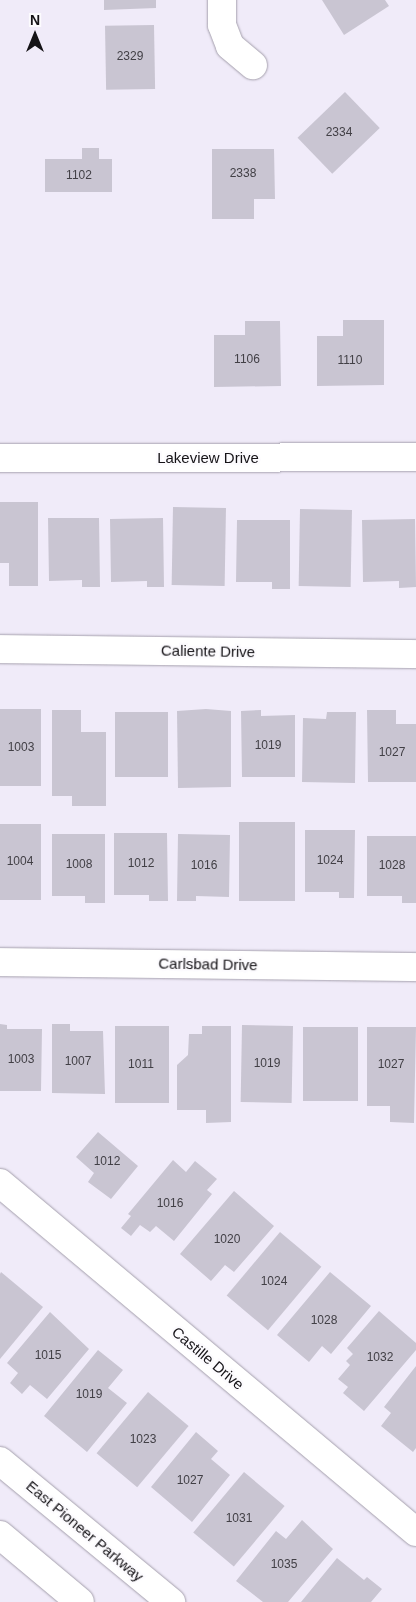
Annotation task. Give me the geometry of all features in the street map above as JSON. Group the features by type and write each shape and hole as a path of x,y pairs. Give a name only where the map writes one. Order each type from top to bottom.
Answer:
{"street":[{"path":"222,0 222,25 230,46 253,65"},
{"name":"Lakeview Drive","path":"0,458 416,458"},
{"name":"Caliente Drive","path":"0,649 416,654"},
{"name":"Carlsbad Drive","path":"0,962 416,967"},
{"name":"Castille Drive","path":"0,1183 416,1532"},
{"name":"East Pioneer Parkway","path":"0,1461 170,1602"},
{"path":"0,1535 80,1602"}],"building":[{"path":"104,0 156,0 156,8 104,10"},
{"path":"322,0 385,0 389,6 344,35"},
{"path":"154,25 155,89 106,90 105,26"},
{"path":"345,92 380,128 332,174 298,138"},
{"path":"82,148 99,148 99,159 112,159 112,192 45,192 45,159 82,159"},
{"path":"212,149 274,149 275,199 254,199 254,219 212,219"},
{"path":"343,320 384,320 384,385 317,386 317,336 343,336"},
{"path":"245,321 280,321 281,386 214,387 214,335 245,335"},
{"path":"0,502 38,502 38,586 9,586 9,563 0,563"},
{"path":"173,507 226,508 225,586 172,585"},
{"path":"300,509 352,510 351,587 299,586"},
{"path":"48,518 99,518 100,587 82,587 82,580 49,581"},
{"path":"163,518 164,587 147,587 147,581 111,582 110,519"},
{"path":"415,519 416,587 399,588 399,581 363,582 362,520"},
{"path":"237,520 290,520 290,589 272,589 272,582 236,582"},
{"path":"0,709 41,709 41,786 0,786"},
{"path":"206,709 231,711 231,787 178,788 177,711"},
{"path":"52,710 81,710 81,732 106,732 106,806 72,806 72,796 52,796"},
{"path":"261,710 261,716 295,715 295,777 242,777 241,711"},
{"path":"367,710 396,710 396,724 416,724 416,782 368,782"},
{"path":"115,712 168,712 168,777 115,777"},
{"path":"327,712 356,712 355,783 302,782 303,718 326,719"},
{"path":"239,822 295,822 295,901 239,901"},
{"path":"0,824 41,824 41,900 0,900"},
{"path":"305,830 355,830 354,898 339,898 339,892 305,892"},
{"path":"114,833 167,833 168,901 149,901 149,895 114,895"},
{"path":"52,834 105,834 105,903 85,903 85,896 52,896"},
{"path":"178,834 230,835 229,897 196,896 196,901 177,901"},
{"path":"367,836 416,836 416,903 402,903 402,896 367,896"},
{"path":"0,1024 7,1025 7,1029 42,1029 41,1091 0,1091"},
{"path":"52,1024 70,1024 70,1031 103,1031 105,1094 52,1093"},
{"path":"242,1025 293,1026 292,1103 241,1102"},
{"path":"115,1026 169,1026 169,1103 115,1103"},
{"path":"202,1026 231,1026 231,1122 206,1123 206,1110 177,1110 177,1065 188,1055 189,1034 202,1034"},
{"path":"303,1027 358,1027 358,1101 303,1101"},
{"path":"367,1027 416,1027 414,1123 390,1122 390,1106 367,1106"},
{"path":"98,1132 138,1166 111,1199 88,1182 94,1173 76,1157"},
{"path":"173,1160 186,1172 195,1161 217,1179 207,1190 212,1194 174,1241 156,1226 150,1232 140,1225 131,1236 121,1228 131,1216 128,1214"},
{"path":"234,1191 274,1226 234,1272 225,1265 211,1281 180,1254"},
{"path":"280,1232 321,1267 268,1330 227,1296"},
{"path":"1,1272 43,1307 0,1359 0,1274"},
{"path":"330,1272 371,1306 331,1354 322,1346 309,1362 277,1335"},
{"path":"379,1311 416,1343 416,1350 364,1411 343,1393 348,1387 338,1379 350,1365 346,1361 353,1354 347,1348"},
{"path":"50,1312 89,1349 47,1399 30,1385 22,1394 10,1383 18,1373 7,1363"},
{"path":"98,1350 123,1370 108,1388 127,1403 87,1452 44,1416"},
{"path":"416,1366 416,1448 413,1452 381,1426 391,1413 384,1407"},
{"path":"148,1392 189,1426 137,1487 97,1453"},
{"path":"196,1432 218,1451 211,1459 230,1475 192,1522 151,1487"},
{"path":"244,1472 285,1506 234,1567 193,1533"},
{"path":"302,1520 333,1549 288,1602 263,1602 236,1581 276,1531 286,1539"},
{"path":"337,1558 364,1580 367,1577 382,1589 371,1602 301,1602"}]}
